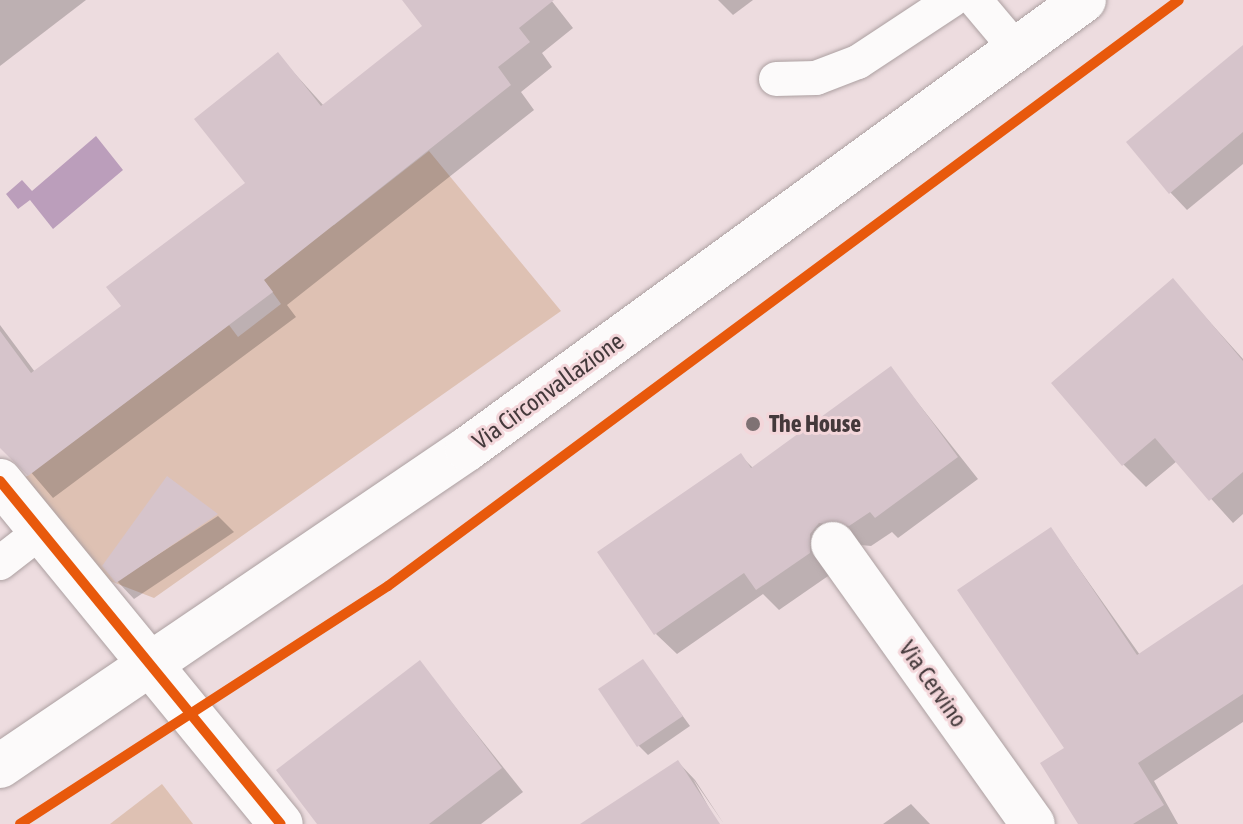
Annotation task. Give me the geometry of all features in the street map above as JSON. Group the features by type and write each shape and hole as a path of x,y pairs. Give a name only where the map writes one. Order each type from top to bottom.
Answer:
{"main road":[{"name":"Via Circonvallazione","path":"0,766 147,669 1018,51 1084,0"},
{"path":"0,481 147,669 281,824"},
{"name":"Via Cervino","path":"833,544 1033,824"}],"lane":[{"path":"776,79 816,78 858,62 952,0"},
{"path":"975,0 1018,51"},
{"path":"0,563 40,532"}],"shaded area":[{"path":"96,136 123,170 53,229 30,200 18,209 6,194 22,180 32,191"},
{"path":"429,151 561,311 154,598 110,581 23,479 229,325 238,337 281,304 238,244 334,225"},
{"path":"162,784 193,824 110,824"}],"building":[{"path":"402,0 554,0 519,28 530,42 498,67 511,85 264,280 273,292 28,476 0,448 0,331 31,373 121,306 106,287 245,183 194,119 278,52 321,106 422,26"},
{"path":"1243,45 1243,132 1169,194 1126,142"},
{"path":"1173,278 1243,361 1243,472 1209,501 1155,438 1122,466 1051,383"},
{"path":"891,366 958,457 875,518 870,512 849,526 819,523 810,534 810,553 756,590 744,573 654,635 597,552 741,453 751,468"},
{"path":"167,476 218,514 116,583 102,566"},
{"path":"1051,527 1137,655 1243,584 1243,694 1138,763 1164,805 1133,824 1078,824 1040,763 1064,748 957,590"},
{"path":"643,659 683,716 637,747 598,689"},
{"path":"420,660 502,768 429,824 317,824 276,770"},
{"path":"678,760 720,824 580,824"}],"cycle path":[{"path":"20,824 388,586 1179,0"},
{"path":"0,481 281,824"}],"place":[{"name":"The House","path":"753,424"}]}
